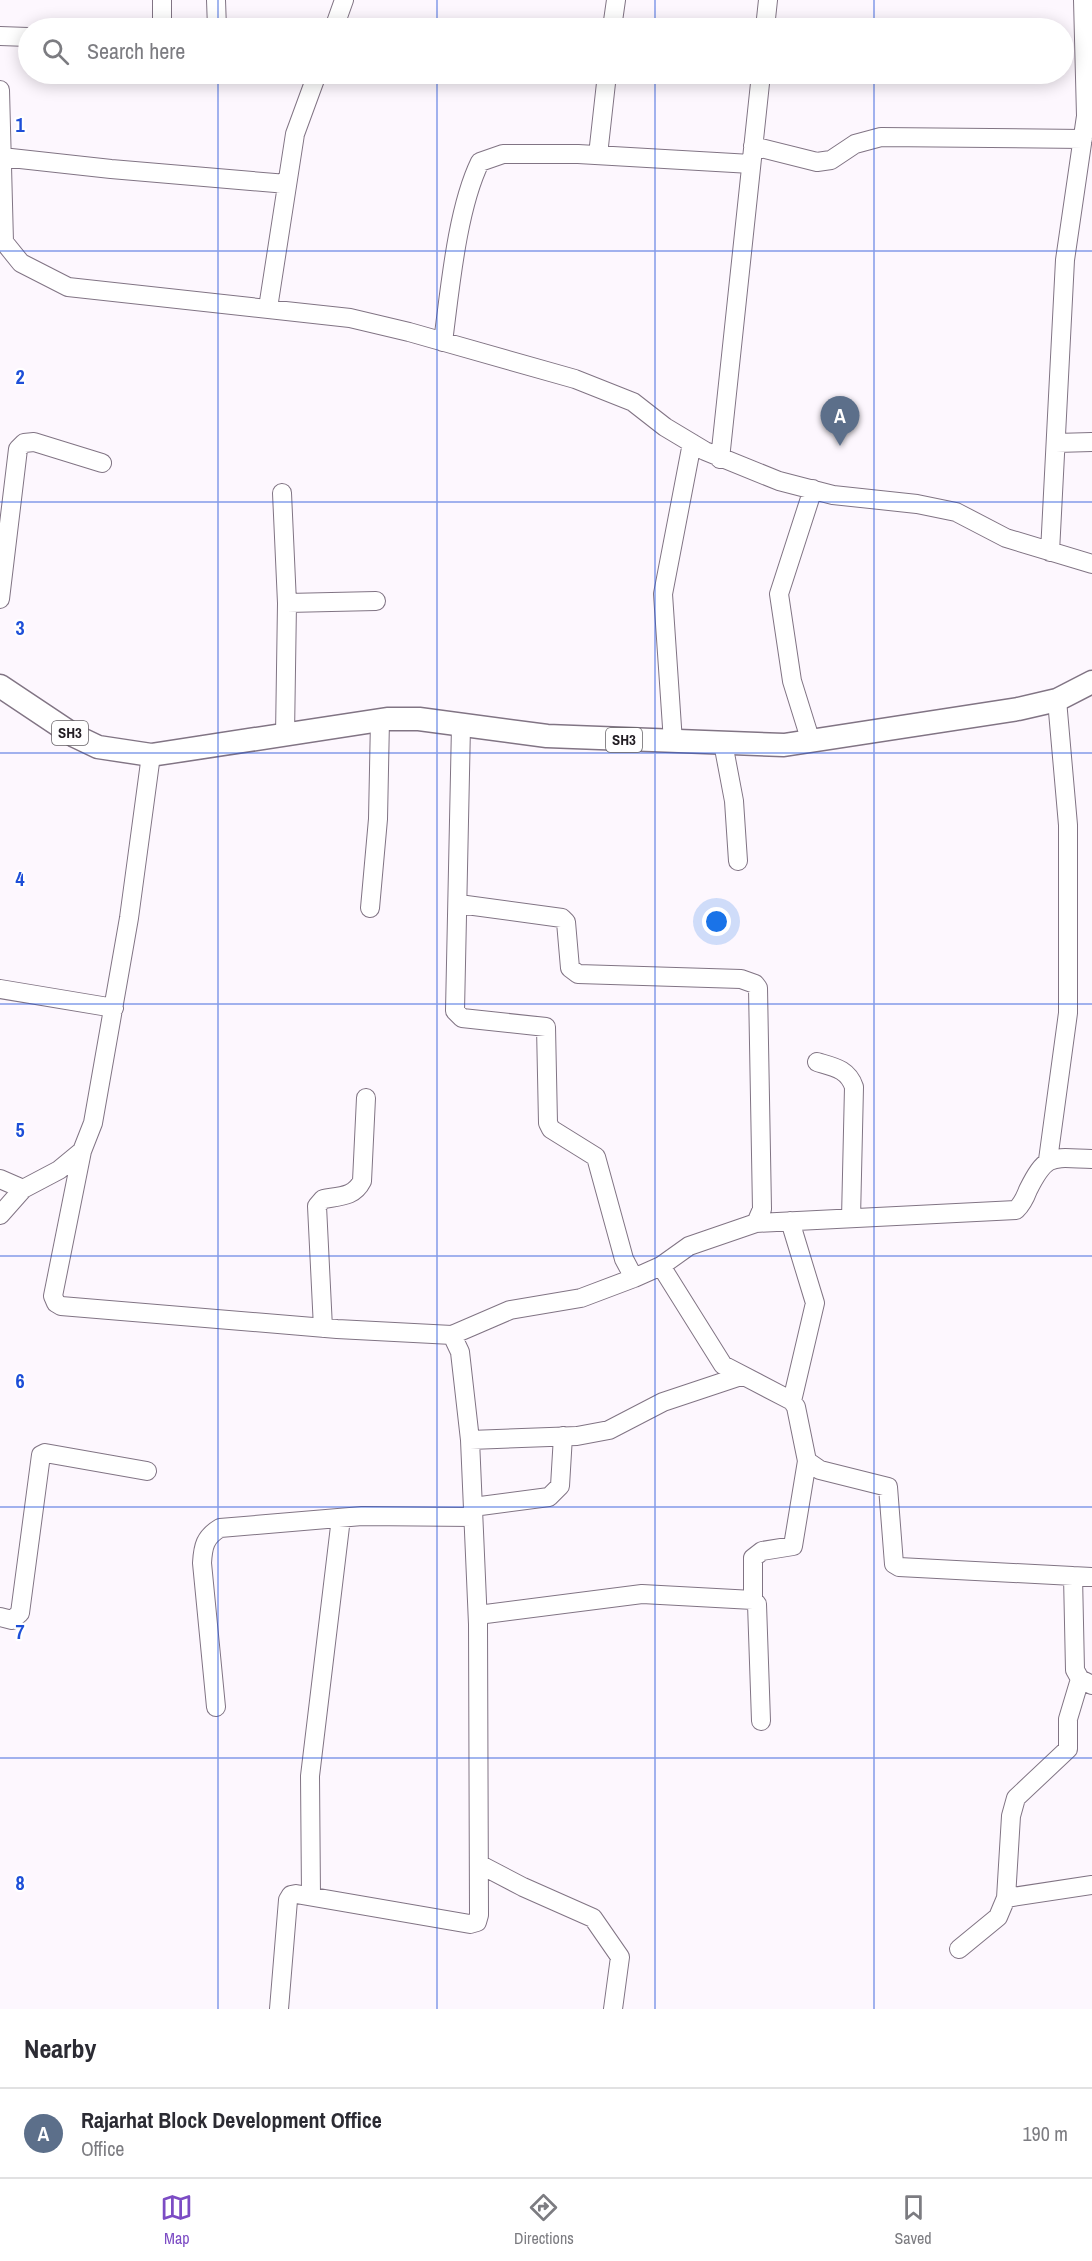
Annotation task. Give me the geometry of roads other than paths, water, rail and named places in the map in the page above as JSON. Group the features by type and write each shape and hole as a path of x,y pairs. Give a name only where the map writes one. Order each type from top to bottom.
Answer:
{"main road":[{"name":"SH3","path":"0,686 75,736 98,747 151,755 380,720 419,719 547,736 784,745 966,719 1057,700 1092,682"}],"street":[{"path":"162,0 162,18"},
{"path":"216,0 217,18"},
{"path":"338,18 344,0"},
{"path":"613,18 616,0"},
{"path":"766,18 768,0"},
{"path":"1050,552 1065,260 1086,159 1083,139 1086,116 1083,0"},
{"path":"0,36 18,37"},
{"path":"268,308 295,134 313,84"},
{"path":"598,155 606,84"},
{"path":"720,459 760,84"},
{"path":"0,90 4,242 21,263"},
{"path":"443,342 450,283 471,180 480,162 503,154 752,155 817,162 831,160 855,144 881,137 1083,139"},
{"path":"2,157 111,170 287,184"},
{"path":"0,261 21,263 68,287 350,318 443,342 575,379 633,402 692,443 720,459 779,481 859,499 917,504 956,512 1006,538 1092,564"},
{"path":"0,599 18,449 24,443 34,442 102,463"},
{"path":"1056,443 1092,442"},
{"path":"673,742 663,594 692,443"},
{"path":"811,742 792,681 779,594 813,489"},
{"path":"282,492 287,603 285,735"},
{"path":"287,603 376,602"},
{"path":"1048,1160 1068,1012 1068,825 1057,700"},
{"path":"370,908 378,819 380,720"},
{"path":"461,726 455,1011 462,1018 546,1027 551,1129 596,1157 624,1259 634,1278"},
{"path":"723,743 734,801 738,861"},
{"path":"151,755 129,918 114,1008 93,1123 82,1151 53,1296 56,1303 61,1306 322,1328 452,1335 510,1310 581,1298 661,1266 689,1246 756,1222 1016,1210 1022,1205 1040,1167 1048,1160 1092,1159"},
{"path":"459,904 562,918 566,922 570,968 578,974 741,979 755,984 758,988 762,1209 756,1222"},
{"path":"0,989 114,1008"},
{"path":"817,1062 840,1068 850,1077 854,1086 851,1218"},
{"path":"322,1328 317,1206 323,1199 349,1195 357,1190 362,1180 366,1098"},
{"path":"0,1215 23,1188 59,1170 82,1151"},
{"path":"0,1179 23,1188"},
{"path":"790,1221 815,1303 792,1401"},
{"path":"661,1266 723,1365 792,1401 796,1407 807,1461 793,1546 762,1551 753,1558 753,1600 757,1605 761,1720"},
{"path":"279,2009 288,1900 296,1894 471,1924 477,1922 479,1915 478,1615 470,1440 460,1352 452,1335"},
{"path":"470,1440 563,1436 609,1430 663,1402 741,1376"},
{"path":"216,1707 202,1563 202,1546 210,1534 220,1528 342,1518 473,1512 549,1497 560,1486 563,1436"},
{"path":"0,1617 12,1620 20,1613 41,1455 147,1471"},
{"path":"807,1461 820,1470 888,1487 891,1492 892,1559 900,1567 1092,1577"},
{"path":"312,1896 310,1776 342,1518"},
{"path":"959,1949 999,1917 1006,1898 1011,1816 1016,1798 1068,1749 1068,1719 1086,1682 1075,1670 1073,1576"},
{"path":"478,1615 642,1594 753,1600"},
{"path":"479,1864 523,1887 593,1918 620,1958 613,2009"},
{"path":"1006,1898 1092,1885"}],"place":[{"name":"Rajarhat Block Development Office","path":"840,446"}]}
